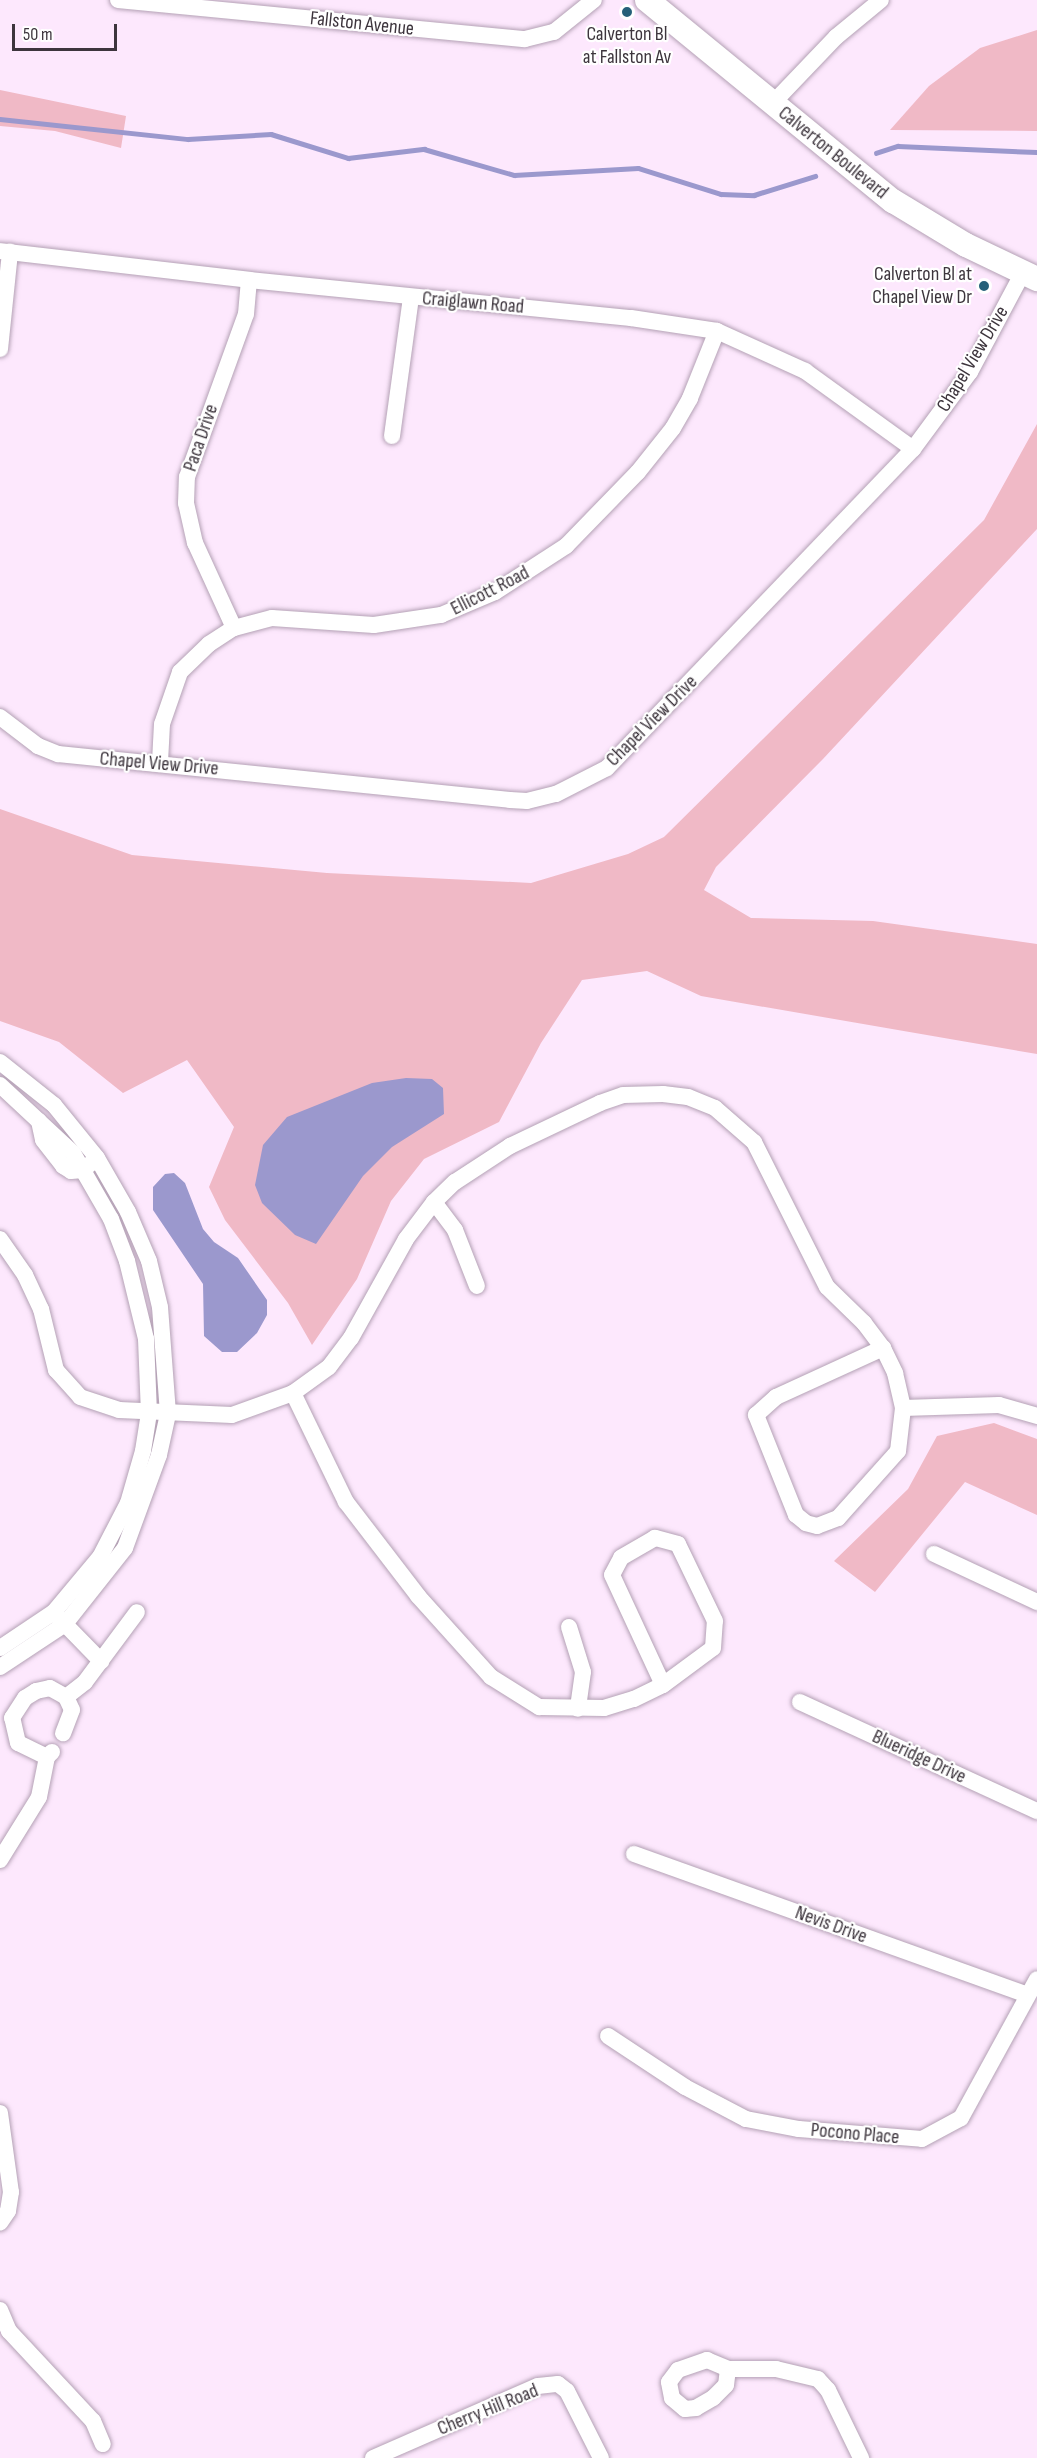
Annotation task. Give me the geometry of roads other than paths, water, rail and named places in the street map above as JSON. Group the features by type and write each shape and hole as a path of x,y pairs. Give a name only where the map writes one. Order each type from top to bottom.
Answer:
{"street":[{"name":"Fallston Avenue","path":"118,0 525,39 554,32 594,0"},
{"name":"Calverton Boulevard","path":"647,0 893,201 1030,276"},
{"path":"772,104 836,37 881,0"},
{"path":"0,349 5,251"},
{"name":"Craiglawn Road","path":"5,251 249,280 631,318 717,331 805,371 913,449"},
{"name":"Chapel View Drive","path":"0,717 38,746 58,754 160,762 510,800 527,801 556,794 607,768 913,449 970,372 1030,276"},
{"name":"Paca Drive","path":"234,628 199,557 186,503 187,477 246,314 249,280"},
{"path":"392,436 411,297"},
{"name":"Ellicott Road","path":"160,762 162,724 180,672 209,644 234,628 272,618 374,625 408,621 469,605 531,571 566,546 594,519 673,428 690,398 717,331"},
{"path":"0,1062 54,1105 97,1158 149,1261 160,1307 168,1414 159,1455 125,1548 60,1618 0,1667"},
{"path":"0,1085 39,1120 43,1140 63,1166 71,1171 83,1170 97,1158"},
{"path":"0,1239 28,1280 47,1327 56,1370 67,1386 96,1404 148,1413 232,1415 293,1393 329,1367 351,1338 406,1239 434,1202 455,1182 510,1146 600,1103 644,1093 688,1097 716,1108 754,1142 827,1287 864,1323 883,1348 895,1373 903,1408 898,1452 838,1518 817,1526 796,1515 756,1414 776,1397 883,1348"},
{"path":"39,1120 54,1105"},
{"path":"0,1648 60,1618 100,1557 128,1503 144,1451 148,1413 146,1339 130,1270 111,1219 83,1170"},
{"path":"434,1202 455,1230 477,1286"},
{"path":"293,1393 346,1502 466,1650 491,1677 539,1707 604,1708 663,1685 713,1648 717,1637 716,1621 688,1560 678,1544 655,1538 621,1557 612,1575 663,1685"},
{"path":"903,1408 999,1406 1037,1416"},
{"path":"934,1554 1037,1602"},
{"path":"66,1697 101,1661 137,1612"},
{"path":"60,1618 101,1661"},
{"path":"569,1627 583,1671 578,1709"},
{"path":"0,1860 39,1797 50,1755 18,1743 12,1718 25,1698 36,1691 50,1689 66,1697 72,1710 63,1733"},
{"name":"Blueridge Drive","path":"800,1702 1037,1811"},
{"name":"Nevis Drive","path":"634,1854 1028,1995"},
{"name":"Pocono Place","path":"608,2036 685,2087 746,2119 799,2129 922,2139 961,2118 1037,1979"},
{"path":"0,2113 11,2193 8,2211 0,2223"},
{"path":"0,2310 9,2331 93,2421 103,2444"},
{"path":"728,2369 776,2369 818,2379 828,2390 861,2458"},
{"name":"Cherry Hill Road","path":"373,2458 538,2386 558,2384 567,2391 601,2458"}],"waterway":[{"path":"0,119 188,139 271,134 348,158 424,149 514,175 638,168 721,194 754,195 815,176"},
{"path":"876,153 898,146 1037,152"}],"place":[{"name":"Calverton Bl at Fallston Av","path":"627,12"},
{"name":"Calverton Bl at Chapel View Dr","path":"984,286"}]}
